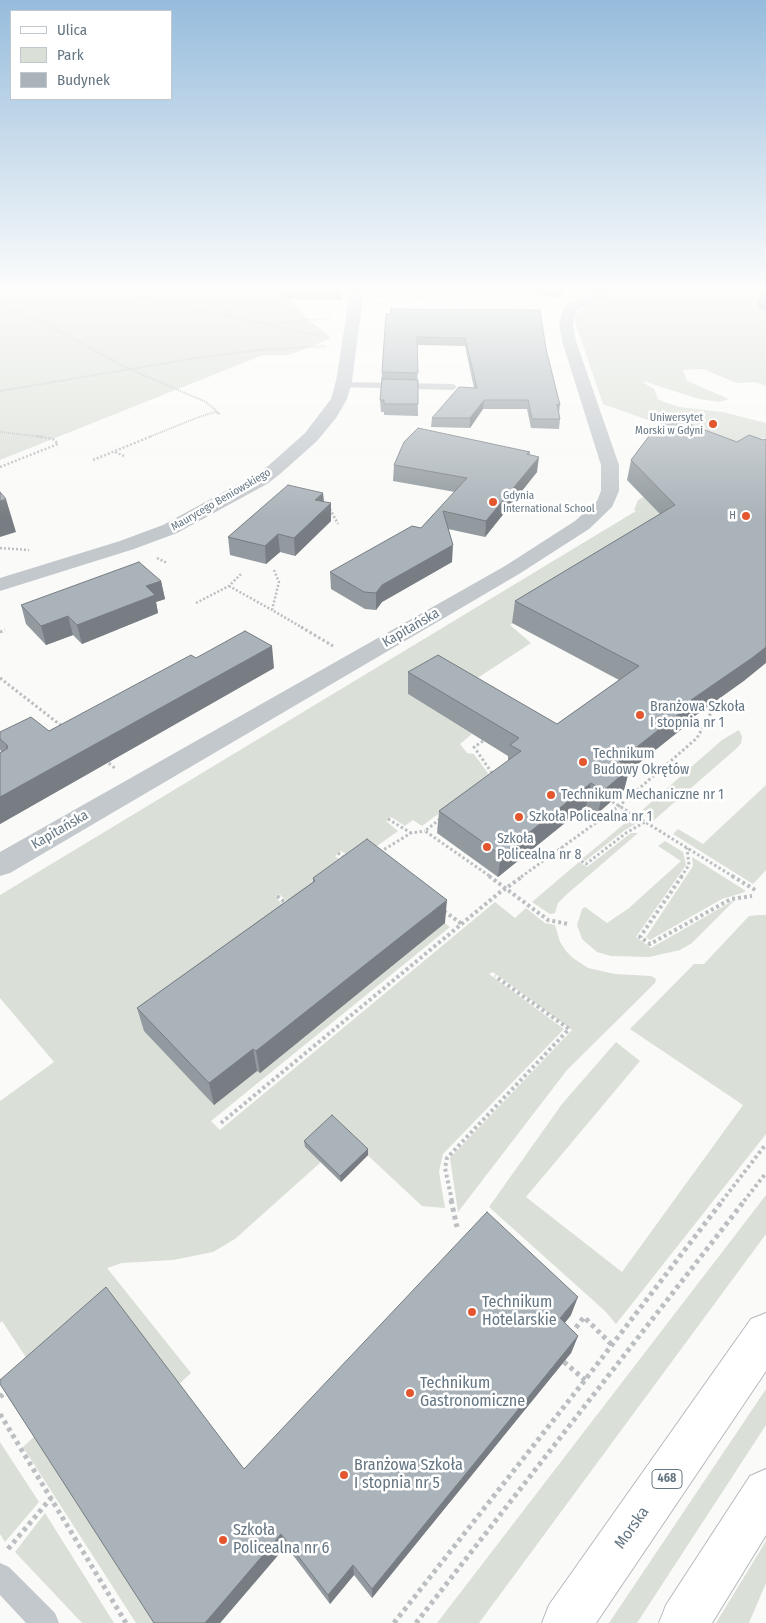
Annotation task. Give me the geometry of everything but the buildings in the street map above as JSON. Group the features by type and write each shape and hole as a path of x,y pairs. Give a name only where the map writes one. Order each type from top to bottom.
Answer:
{"main road":[{"name":"Morska","path":"567,1623 766,1334"},
{"path":"684,1623 766,1492"}],"street":[{"name":"Maurycego Beniowskiego","path":"0,585 127,545 170,529 260,480 297,450 330,414 339,399 346,367"},
{"name":"Kapitańska","path":"0,865 512,570 582,525 605,503 610,491 610,465 578,367"}],"lane":[{"path":"343,385 454,387"},
{"path":"0,1576 45,1623"}],"path":[{"path":"0,391 136,367"},
{"path":"93,460 199,417 215,412 220,414 206,402 127,368"},
{"path":"0,432 54,440 58,444 0,467"},
{"path":"115,451 124,456"},
{"path":"326,505 338,524"},
{"path":"272,610 279,582 274,570"},
{"path":"196,603 229,586 242,574"},
{"path":"229,586 336,648"},
{"path":"0,632 5,630"},
{"path":"0,678 67,731"},
{"path":"221,1123 506,888 619,806 697,738 713,709"},
{"path":"483,741 474,748 495,778"},
{"path":"104,760 120,771"},
{"path":"492,773 499,768"},
{"path":"607,799 756,891"},
{"path":"388,819 411,833"},
{"path":"372,857 411,833 425,831 440,819"},
{"path":"560,848 586,864 626,833 645,822"},
{"path":"425,831 548,920 568,924"},
{"path":"687,848 689,864 640,937 650,944 731,899 752,896"},
{"path":"338,853 350,861"},
{"path":"277,896 294,910"},
{"path":"439,907 462,924"},
{"path":"457,1227 445,1168 447,1158 569,1029 495,976"},
{"path":"394,1623 585,1380 766,1144"},
{"path":"416,1623 766,1173"},
{"path":"568,1338 584,1317 612,1345"},
{"path":"564,1362 585,1380"},
{"path":"0,1397 13,1385"},
{"path":"0,1414 126,1623"},
{"path":"6,1550 51,1498"}],"green space":[{"path":"0,367 234,367 0,460"},
{"path":"590,367 766,367 766,386 755,382 737,383 703,369 683,370 687,381 729,399 719,402 699,399 643,381 654,389 658,399 664,402 679,407 723,412 766,423 766,438 719,445 603,404"},
{"path":"711,457 662,516 510,625 531,643 459,690 408,694 472,734 460,744 467,753 474,754 490,776 422,826 413,820 405,826 391,817 386,821 398,831 356,861 341,851 335,856 349,867 294,907 279,894 275,897 289,911 214,1105 257,1071 260,1073 445,923 450,927 211,1121 220,1130 495,902 515,918 526,908 545,923 555,925 560,942 566,951 588,968 615,974 651,976 656,979 655,983 567,1070 458,1212 450,1158 572,1030 493,972 489,974 564,1029 443,1154 439,1172 445,1208 422,1206 332,1122 305,1147 321,1162 235,1239 213,1252 173,1260 122,1263 107,1268 191,1373 177,1386 29,1362 2,1321 0,1323 0,1101 54,1062 0,998 0,895 636,511 634,510 638,500"},
{"path":"739,730 742,737 741,743 737,748 653,821 640,812 722,740"},
{"path":"766,785 766,870 753,884 673,834 678,829 703,844"},
{"path":"630,819 637,823 585,861 582,859"},
{"path":"631,833 638,833 566,895 558,903 555,913 550,914 532,902 579,862 587,867"},
{"path":"665,841 683,852 686,865 636,937 651,948 736,899 692,943 680,950 649,957 611,956 597,952 582,939 577,925 582,909 585,907 607,923 629,908 681,861 658,846"},
{"path":"692,857 746,891 722,899 650,940 646,937 693,866"},
{"path":"766,915 766,1134 616,1324 605,1311 489,1207 562,1104 616,1042 640,1061 526,1197 622,1272 743,1105 630,1029 694,964 704,964 749,916"},
{"path":"766,1195 766,1234 479,1623 437,1623"},
{"path":"766,1389 766,1425 637,1623 609,1623"},
{"path":"37,1434 157,1623 136,1623 23,1447"},
{"path":"0,1442 39,1502 5,1542 0,1534"},
{"path":"45,1513 114,1623 82,1623 15,1552"},
{"path":"766,1541 766,1583 749,1623 716,1623"}],"place":[{"name":"Uniwersytet Morski w Gdyni","path":"713,424"},
{"name":"Gdynia International School","path":"493,502"},
{"name":"H","path":"746,516"},
{"name":"Branżowa Szkoła I stopnia nr 1","path":"640,715"},
{"name":"Technikum Budowy Okrętów","path":"583,762"},
{"name":"Technikum Mechaniczne nr 1","path":"551,795"},
{"name":"Szkoła Policealna nr 1","path":"519,817"},
{"name":"Szkoła Policealna nr 8","path":"487,847"},
{"name":"Technikum Hotelarskie","path":"472,1312"},
{"name":"Technikum Gastronomiczne","path":"410,1393"},
{"name":"Branżowa Szkoła I stopnia nr 5","path":"344,1475"},
{"name":"Szkoła Policealna nr 6","path":"223,1540"}]}
